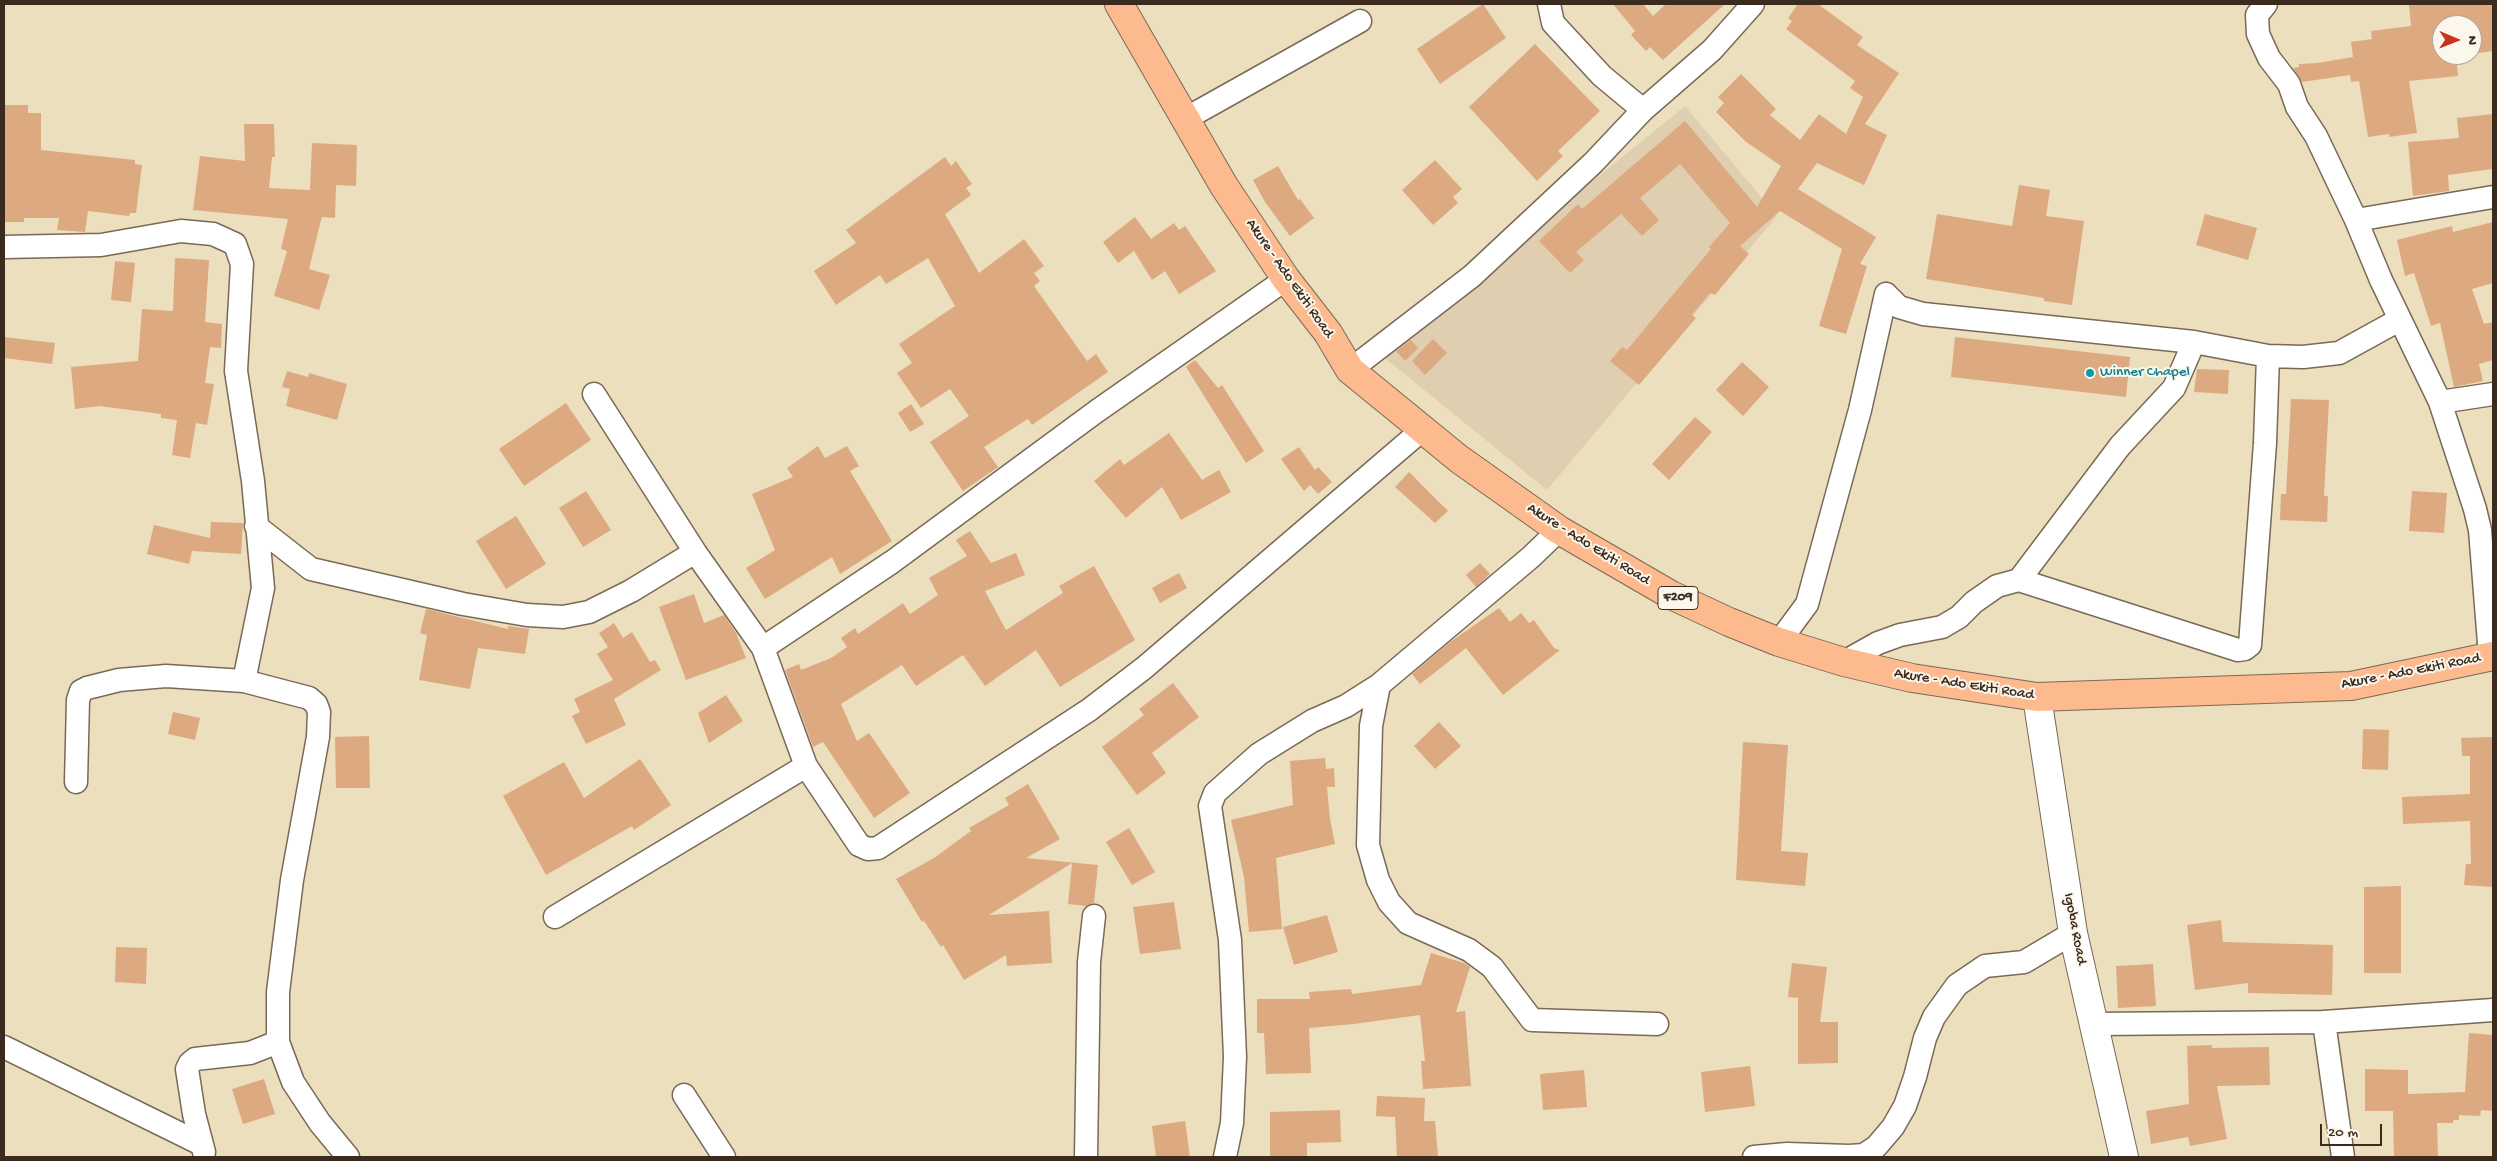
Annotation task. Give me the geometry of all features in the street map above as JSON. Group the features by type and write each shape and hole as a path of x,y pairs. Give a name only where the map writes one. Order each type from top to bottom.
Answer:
{"main road":[{"name":"Akure - Ado Ekiti Road","path":"1119,4 1224,186 1286,279 1328,333 1350,370 1459,459 1559,530 1671,595 1729,622 1779,642 1844,662 1912,678 2037,697 2351,686 2492,656"}],"street":[{"path":"1549,4 1553,23 1602,76 1643,110"},
{"path":"1350,370 1472,276 1592,163 1643,110 1712,50 1753,4"},
{"path":"2266,4 2257,15 2258,34 2269,58 2289,84 2297,107 2316,136 2356,220 2399,320 2440,402 2480,530 2492,656"},
{"path":"1185,119 1360,20"},
{"path":"2356,220 2493,197"},
{"path":"4,247 101,245 181,231 213,234 235,244 242,264 236,371 252,481 262,588 244,681"},
{"path":"763,648 899,557 1097,410 1286,279"},
{"path":"1779,642 1807,604 1860,410 1886,294 1899,307 1923,314 2194,342 2268,356 2303,357 2339,354 2399,320"},
{"path":"2019,580 2120,446 2174,388 2194,342"},
{"path":"1844,662 1878,643 1900,635 1942,627 1998,586 2019,580 2229,647 2245,649 2250,645 2264,461 2268,356"},
{"path":"594,394 695,552 763,648 806,766 859,845 868,849 878,848 1089,710 1136,674 1422,430"},
{"path":"2440,402 2493,394"},
{"path":"256,526 311,569 463,604 527,615 563,617 589,612 631,591 695,552"},
{"path":"1225,1157 1232,1123 1236,1057 1230,940 1210,806 1215,792 1258,754 1312,722 1346,706 1379,685 1531,557 1559,530"},
{"path":"76,782 78,700 81,691 87,688 119,680 166,676 244,681 309,698 316,704 319,712 318,737 292,880 278,992 278,1042 293,1082 320,1123 348,1157"},
{"path":"1379,685 1371,726 1368,845 1378,880 1389,902 1408,923 1469,950 1492,967 1532,1020 1657,1024"},
{"name":"Igoba Road","path":"2037,697 2073,932 2124,1157"},
{"path":"555,917 806,766"},
{"path":"1086,1157 1089,962 1094,916"},
{"path":"1754,1157 1787,1154 1864,1155 1876,1147 1893,1127 1905,1106 1925,1038 1934,1017 1957,985 1984,966 2024,962 2073,932"},
{"path":"2094,1024 2324,1022 2493,1010"},
{"path":"2324,1022 2343,1157"},
{"path":"203,1150 188,1069 190,1063 195,1059 250,1053 278,1042"},
{"path":"4,1047 203,1150"},
{"path":"684,1095 724,1157"}],"shaded area":[{"path":"1685,106 1777,216 1547,490 1380,354"}],"building":[{"path":"1483,4 1506,38 1440,84 1417,49"},
{"path":"1613,4 1643,4 1653,16 1666,4 1725,4 1663,60 1650,47 1646,51 1631,35 1635,31"},
{"path":"1798,4 1818,4 1863,37 1857,45 1899,73 1865,124 1887,135 1864,185 1817,163 1798,189 1876,237 1860,264 1867,266 1846,334 1819,326 1842,249 1780,211 1740,246 1749,254 1715,295 1710,293 1692,315 1696,318 1639,385 1610,361 1622,347 1627,350 1711,249 1709,247 1730,223 1680,164 1640,198 1659,220 1642,236 1621,214 1576,252 1584,260 1570,273 1539,241 1578,204 1582,209 1685,121 1757,207 1781,166 1745,141 1716,112 1724,103 1718,97 1741,74 1776,109 1770,115 1800,140 1819,114 1846,134 1863,97 1850,88 1855,81 1786,29 1792,21 1788,18"},
{"path":"2409,4 2493,4 2493,51 2482,53 2482,15 2432,15 2432,65 2457,65 2458,76 2409,81 2417,133 2389,137 2389,134 2368,137 2359,81 2351,82 2350,75 2302,82 2293,68 2299,67 2299,64 2353,57 2351,42 2372,39 2371,31 2411,26"},
{"path":"1535,44 1600,111 1558,151 1563,156 1537,181 1469,107"},
{"path":"4,105 28,105 28,113 41,113 41,150 135,160 135,164 142,165 136,213 130,213 129,216 88,211 85,232 57,230 59,218 24,218 24,222 4,222"},
{"path":"2493,114 2493,169 2448,175 2449,191 2413,196 2408,142 2459,138 2457,118"},
{"path":"244,124 274,124 275,157 272,157 269,188 310,190 312,143 357,145 356,186 336,185 335,218 322,217 309,269 330,275 319,310 274,296 287,251 281,249 288,219 193,210 200,156 245,161"},
{"path":"945,157 951,166 956,161 972,184 966,188 971,195 945,214 979,273 1024,239 1044,266 1034,273 1040,281 1034,286 1087,361 1096,354 1108,372 1032,425 1028,419 984,447 998,467 963,491 930,442 969,416 950,389 921,408 897,373 912,363 899,344 955,306 928,258 886,284 880,275 836,305 814,271 856,243 846,230"},
{"path":"1435,160 1462,189 1453,197 1458,203 1433,225 1402,190"},
{"path":"1278,166 1298,200 1300,199 1314,218 1290,236 1265,202 1253,180"},
{"path":"2019,185 2050,190 2046,216 2084,221 2072,305 2044,301 2044,298 1926,279 1937,214 2012,226"},
{"path":"2205,214 2257,228 2248,260 2196,245"},
{"path":"1135,217 1151,239 1174,223 1179,230 1185,226 1216,271 1179,294 1165,271 1152,280 1134,251 1118,263 1103,242"},
{"path":"2493,222 2493,283 2472,289 2484,324 2493,322 2493,360 2479,364 2483,381 2454,387 2440,323 2431,326 2414,273 2405,276 2397,240 2452,226 2453,232"},
{"path":"175,258 209,260 205,322 222,324 221,348 210,347 205,383 214,384 207,425 196,423 190,458 172,455 177,420 161,418 161,414 99,406 75,409 71,367 138,361 142,309 173,311"},
{"path":"115,261 135,263 131,302 111,300"},
{"path":"4,337 55,343 52,364 4,358"},
{"path":"1955,337 2130,357 2126,397 1951,377"},
{"path":"1433,339 1447,353 1425,375 1412,361"},
{"path":"1411,340 1418,348 1405,361 1396,351"},
{"path":"1195,360 1218,388 1222,385 1264,451 1246,463 1186,367"},
{"path":"1742,362 1769,387 1743,416 1716,390"},
{"path":"2197,369 2229,370 2228,394 2194,392"},
{"path":"287,371 308,377 309,373 347,384 337,420 286,406 290,389 282,387"},
{"path":"2291,399 2329,400 2324,496 2328,496 2327,522 2280,520 2281,494 2286,494"},
{"path":"566,403 591,440 524,486 499,449"},
{"path":"911,404 924,424 910,432 898,413"},
{"path":"1695,417 1712,432 1669,480 1652,464"},
{"path":"1169,433 1202,480 1219,470 1231,492 1181,520 1162,487 1126,518 1094,481 1120,459 1124,465"},
{"path":"818,446 825,458 847,446 859,466 850,471 892,541 840,574 832,557 765,599 746,568 775,550 752,494 793,477 787,468"},
{"path":"1299,447 1315,470 1318,467 1332,482 1318,494 1310,485 1304,491 1281,459"},
{"path":"1409,472 1448,511 1435,523 1395,487"},
{"path":"586,491 611,530 583,547 559,508"},
{"path":"2412,491 2447,493 2444,533 2409,531"},
{"path":"516,516 546,564 506,589 476,541"},
{"path":"211,522 243,523 241,554 192,551 189,564 147,554 154,525 210,538"},
{"path":"970,531 991,563 1016,553 1025,575 985,591 1006,630 1063,593 1059,586 1094,566 1135,640 1060,687 1036,650 985,686 963,655 916,686 902,665 841,704 857,741 869,733 910,793 874,818 823,742 813,747 785,670 799,664 801,670 831,658 847,647 841,638 855,628 858,634 903,603 910,614 938,595 929,578 967,556 956,540"},
{"path":"1480,563 1490,574 1476,587 1466,575"},
{"path":"1179,573 1187,588 1160,603 1152,588"},
{"path":"694,594 704,623 724,615 736,633 746,658 686,680 659,607"},
{"path":"1499,608 1510,622 1521,613 1529,623 1534,620 1554,648 1560,650 1503,695 1466,648 1420,684 1412,674 1450,642"},
{"path":"426,609 508,629 508,626 529,629 525,654 478,648 470,689 419,680 427,635 420,633"},
{"path":"614,623 623,638 632,632 650,662 655,660 661,670 614,699 626,725 586,744 572,716 580,712 574,699 613,680 597,654 608,647 599,633"},
{"path":"1173,683 1199,717 1152,753 1166,773 1137,795 1102,747 1144,715 1139,709"},
{"path":"726,695 743,721 709,743 698,713"},
{"path":"173,712 200,718 195,740 168,734"},
{"path":"1439,722 1461,746 1435,769 1414,746"},
{"path":"2363,729 2389,730 2388,770 2362,769"},
{"path":"369,736 370,788 336,788 335,737"},
{"path":"2493,737 2493,887 2464,885 2466,864 2471,864 2470,821 2403,824 2402,797 2470,794 2470,756 2462,756 2461,738"},
{"path":"1743,742 1788,745 1781,851 1808,853 1805,886 1736,880"},
{"path":"1325,758 1326,769 1334,768 1335,787 1327,787 1335,844 1276,858 1282,929 1249,932 1244,877 1231,820 1293,805 1290,761"},
{"path":"640,759 671,805 634,830 632,826 546,875 503,796 564,762 584,798"},
{"path":"1028,784 1060,839 1026,858 1098,865 1094,903 1086,906 1068,904 1072,863 989,915 1049,911 1052,963 1007,966 1006,955 964,980 943,945 941,947 924,921 922,922 896,879 934,858 971,831 969,828 1009,805 1005,798"},
{"path":"1129,828 1155,872 1132,885 1106,842"},
{"path":"2401,886 2401,973 2364,973 2364,887"},
{"path":"1174,902 1181,949 1140,954 1133,907"},
{"path":"1327,915 1338,952 1294,965 1283,927"},
{"path":"2221,920 2223,942 2333,945 2332,995 2248,993 2248,983 2195,990 2187,925"},
{"path":"116,947 147,948 146,984 115,982"},
{"path":"1431,953 1464,963 1470,967 1456,1012 1465,1011 1471,1086 1423,1089 1421,1061 1425,1061 1420,1015 1309,1028 1311,1073 1266,1074 1264,1033 1257,1033 1257,999 1310,999 1309,992 1351,989 1352,994 1421,985"},
{"path":"1792,963 1827,967 1820,1022 1838,1022 1838,1063 1798,1064 1798,998 1788,997"},
{"path":"2153,964 2156,1006 2118,1008 2116,966"},
{"path":"2469,1033 2493,1035 2493,1111 2481,1110 2480,1116 2459,1115 2459,1120 2453,1120 2453,1123 2437,1123 2438,1157 2394,1157 2393,1111 2365,1111 2365,1069 2408,1070 2408,1094 2465,1092"},
{"path":"2212,1045 2212,1048 2269,1047 2270,1085 2217,1086 2227,1139 2190,1146 2188,1137 2151,1144 2146,1111 2189,1104 2187,1046"},
{"path":"1750,1066 1755,1106 1705,1112 1701,1072"},
{"path":"1584,1070 1587,1107 1543,1110 1540,1074"},
{"path":"264,1079 275,1114 243,1124 232,1089"},
{"path":"1377,1096 1425,1098 1424,1121 1435,1121 1438,1157 1397,1157 1395,1117 1376,1116"},
{"path":"1340,1110 1341,1142 1307,1143 1307,1157 1270,1157 1270,1112"},
{"path":"1185,1121 1190,1157 1156,1157 1152,1126"}],"place":[{"name":"Winner Chapel","path":"2090,373"}]}
